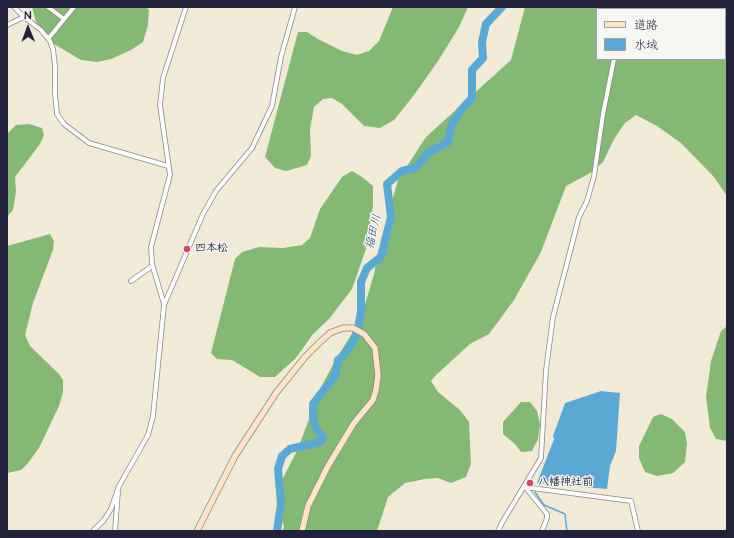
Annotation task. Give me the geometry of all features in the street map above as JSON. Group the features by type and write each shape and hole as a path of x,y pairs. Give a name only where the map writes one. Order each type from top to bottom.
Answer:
{"street":[{"path":"14,7 41,30 53,49 57,114 64,124 89,143 168,166"},
{"path":"48,7 64,19"},
{"path":"48,39 74,7"},
{"path":"164,305 152,266 152,247 170,176 160,105 163,78 186,7"},
{"path":"93,531 104,520 111,509 118,486 148,435 153,416 164,305 203,214 216,191 252,148 272,106 281,57 295,7"},
{"path":"7,25 24,17"},
{"path":"498,531 541,458 546,370 552,317 579,217 587,201 594,176 603,114 614,60"},
{"path":"131,281 152,266"},
{"path":"197,531 235,456 276,393 319,342 330,333 343,328 352,328 360,331 372,342 375,348 378,375 376,390 373,400 354,423 328,466 308,506 302,531"},
{"path":"115,531 118,486"},
{"path":"524,487 547,514 542,531"},
{"path":"524,487 631,501 638,531"}],"green space":[{"path":"32,7 146,7 149,10 148,25 143,42 131,50 111,59 97,62 81,60 54,44 36,22"},
{"path":"393,7 468,7 459,27 438,61 394,120 380,128 364,126 342,104 332,98 323,99 314,107 310,129 311,156 307,165 286,171 275,168 265,157 298,32 307,32 342,51 357,55 369,51 379,41"},
{"path":"525,7 727,7 727,196 714,177 681,143 657,126 636,115 625,123 614,139 603,162 592,172 566,186 541,252 514,300 489,334 470,344 431,381 438,392 460,410 469,422 471,464 466,477 451,483 438,478 405,483 388,497 377,531 283,531 284,526 278,511 280,484 298,449 319,391 336,359 360,321 374,274 383,233 398,180 426,137 511,60"},
{"path":"29,124 42,128 44,135 40,144 15,177 16,192 13,210 7,217 7,134 16,125"},
{"path":"352,171 373,186 373,206 367,246 352,289 329,319 313,334 296,358 275,377 260,377 232,360 217,359 211,353 235,259 242,252 259,247 283,248 302,245 310,238 320,209 342,177"},
{"path":"50,234 54,241 53,250 33,303 25,335 30,346 59,374 63,380 63,392 59,406 39,448 21,470 7,473 7,246"},
{"path":"727,326 727,441 716,439 710,428 706,397 711,361 721,331"},
{"path":"521,402 530,402 537,411 540,424 538,439 532,451 521,452 515,444 503,434 503,422"},
{"path":"661,414 672,419 685,432 687,444 685,462 673,473 657,476 645,472 639,458 639,446 653,417"}],"water":[{"path":"601,391 620,393 616,451 610,466 607,489 537,483 554,439 553,436 565,403"}],"waterway":[{"name":"福田川","path":"277,531 281,504 278,469 282,456 290,449 320,442 323,438 315,426 313,404 335,376 338,360 344,355 354,340 361,312 361,282 367,268 381,257 391,217 387,184 402,171 415,168 428,153 448,142 452,124 461,110 472,98 472,70 483,58 482,42 486,24 502,7"},
{"path":"535,492 544,505 565,514 567,531"}],"place":[{"name":"四本松","path":"187,249"},
{"name":"八幡神社前","path":"530,483"}]}
